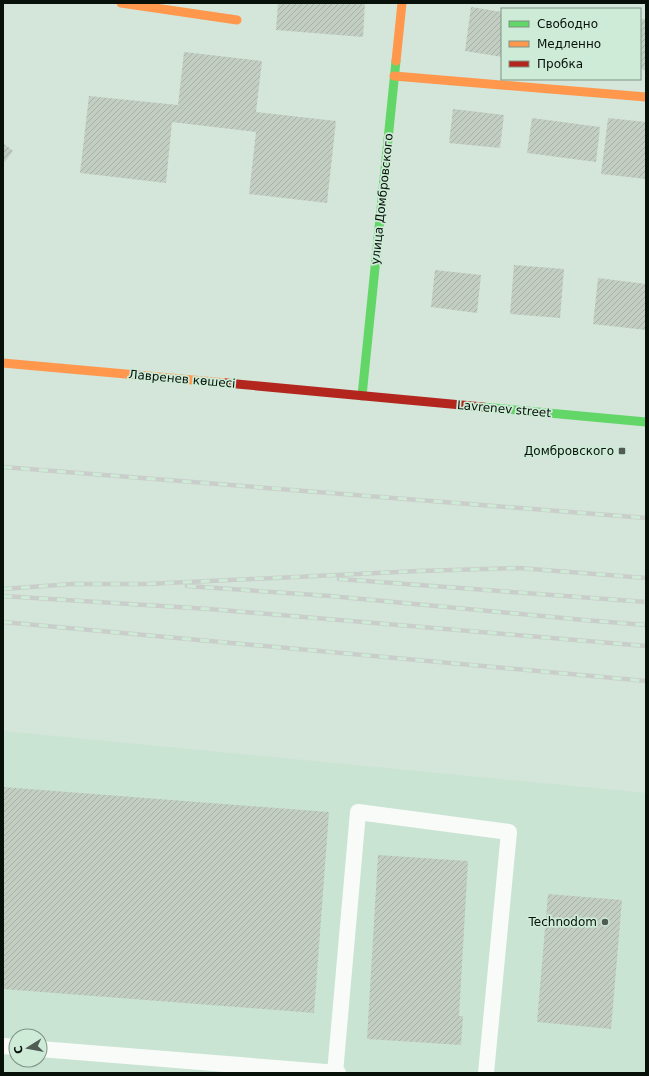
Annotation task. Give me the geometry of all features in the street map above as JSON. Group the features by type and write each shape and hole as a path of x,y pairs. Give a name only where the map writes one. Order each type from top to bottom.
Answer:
{"street":[{"path":"121,3 238,20"},
{"name":"улица Домбровского","path":"362,396 402,3"},
{"path":"394,76 646,97"},
{"name":"Лавренев көшесі","path":"3,363 362,396"},
{"name":"Lavrenev street","path":"362,396 646,422"}],"lane":[{"path":"48,1050 337,1073 358,812 509,832 486,1073"}],"shaded area":[{"path":"3,731 646,793 646,1073 3,1073"}],"building":[{"path":"278,3 365,3 363,37 276,30"},
{"path":"471,7 501,12 501,57 465,51"},
{"path":"641,19 646,19 646,70 641,69"},
{"path":"184,52 262,61 256,112 336,121 327,203 249,194 256,132 172,122 166,183 80,173 89,96 178,105"},
{"path":"453,109 504,115 500,148 449,143"},
{"path":"532,118 600,127 596,162 527,153"},
{"path":"608,118 646,122 646,179 601,174"},
{"path":"3,143 13,151 3,164"},
{"path":"514,265 564,269 560,318 510,314"},
{"path":"435,270 481,275 477,313 431,307"},
{"path":"598,278 646,284 646,330 593,324"},
{"path":"3,787 329,812 314,1013 3,989"},
{"path":"378,855 468,861 459,1016 463,1016 461,1045 367,1039"},
{"path":"548,894 622,900 611,1029 537,1022"}],"railway":[{"path":"3,467 646,518"},
{"path":"3,589 72,584 147,584 419,571 519,568 646,578"},
{"path":"339,579 646,602"},
{"path":"187,586 330,596 646,625"},
{"path":"3,596 209,609 646,646"},
{"path":"3,622 646,681"}],"traffic: fast":[{"path":"362,396 396,61"},
{"path":"483,407 646,422"}],"traffic: slow":[{"path":"121,3 237,20"},
{"path":"396,61 402,3"},
{"path":"394,76 646,97"},
{"path":"3,363 226,383"}],"traffic: jam":[{"path":"226,383 483,407"}],"place":[{"name":"Домбровского","path":"622,451"},
{"name":"Technodom","path":"605,922"}]}
